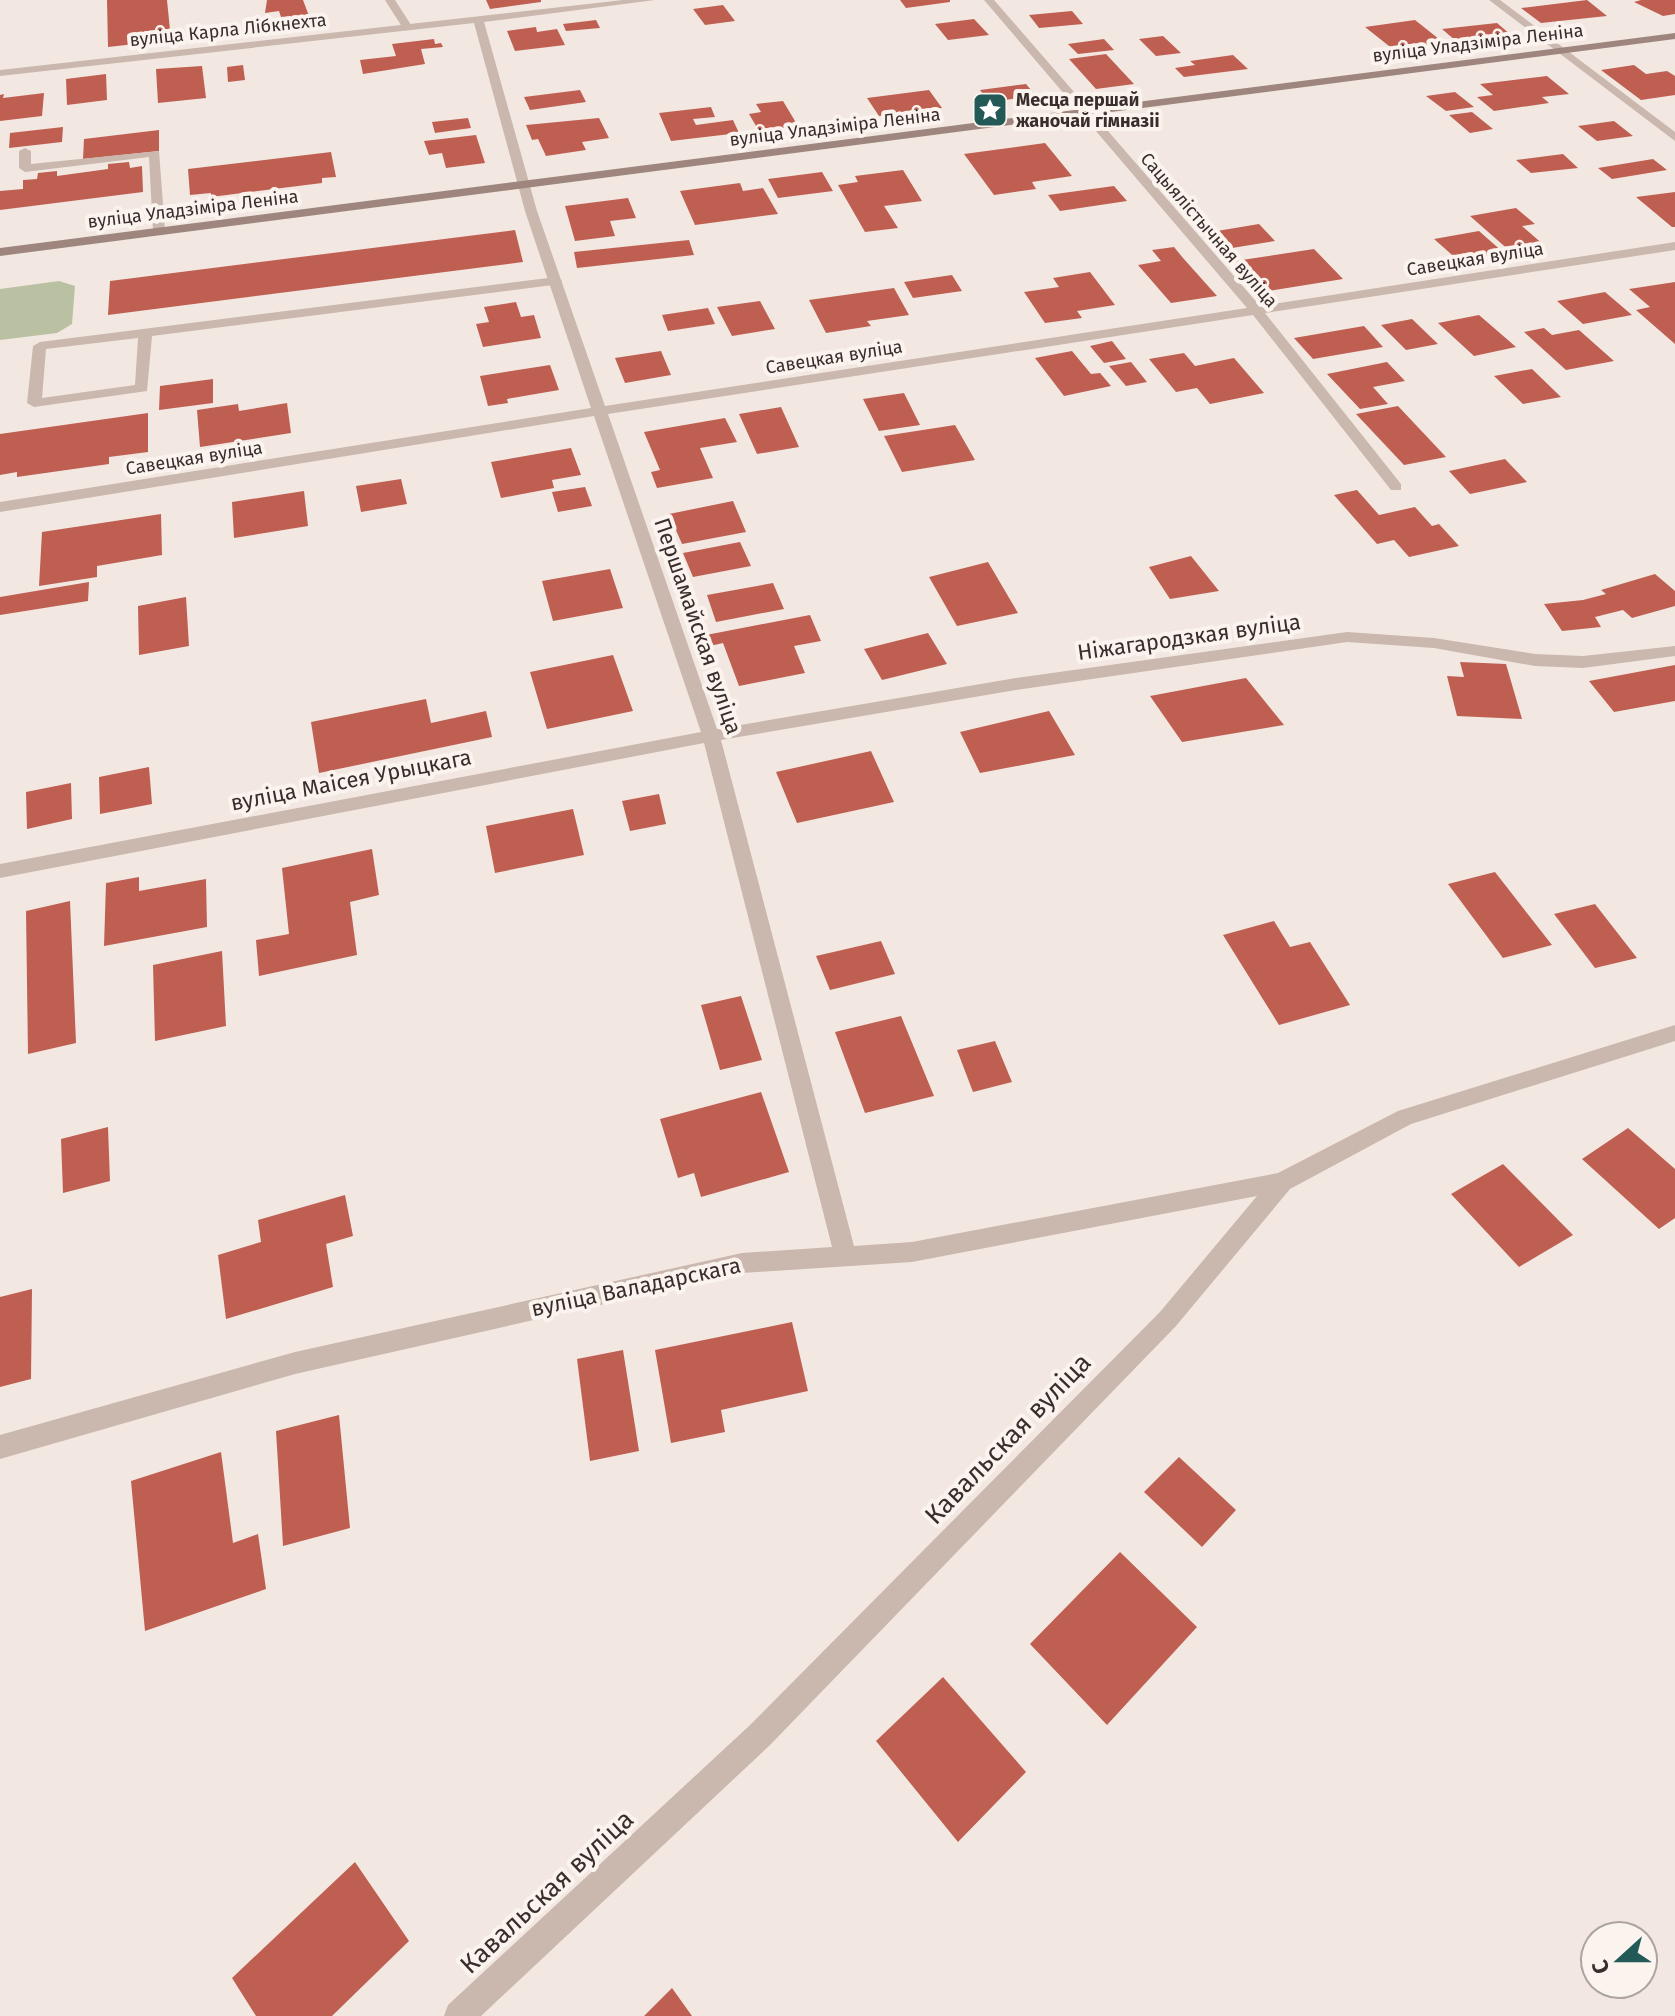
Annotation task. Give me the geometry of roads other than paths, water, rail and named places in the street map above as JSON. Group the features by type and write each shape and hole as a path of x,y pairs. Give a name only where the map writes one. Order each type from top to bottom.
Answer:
{"main road":[{"name":"вуліца Уладзіміра Леніна","path":"0,252 1675,36"}],"street":[{"path":"390,0 408,28"},
{"name":"вуліца Карла Лібкнехта","path":"0,73 650,0"},
{"name":"Сацыялістычная вуліца","path":"989,0 1257,311 1396,487"},
{"path":"1494,0 1675,138"},
{"name":"Першамайская вуліца","path":"479,21 523,185 711,736 845,1254"},
{"path":"25,151 25,168 155,153 159,231"},
{"name":"Савецкая вуліца","path":"0,507 599,411 1675,246"},
{"path":"145,332 142,388 34,403 40,346 145,332 556,281"},
{"name":"Ніжагародзкая вуліца","path":"711,736 1016,684 1347,637 1434,643 1535,660 1634,658 1675,651"},
{"name":"вуліца Маісея Урыцкага","path":"0,871 711,736"},
{"name":"Кавальская вуліца","path":"459,2016 759,1736 1168,1319 1282,1182 1405,1117 1675,1033"},
{"name":"вуліца Валадарскага","path":"0,1447 310,1360 742,1263 912,1252 1282,1182"}],"place":[{"name":"Месца першай жаночай гімназіі","path":"990,110"}]}
